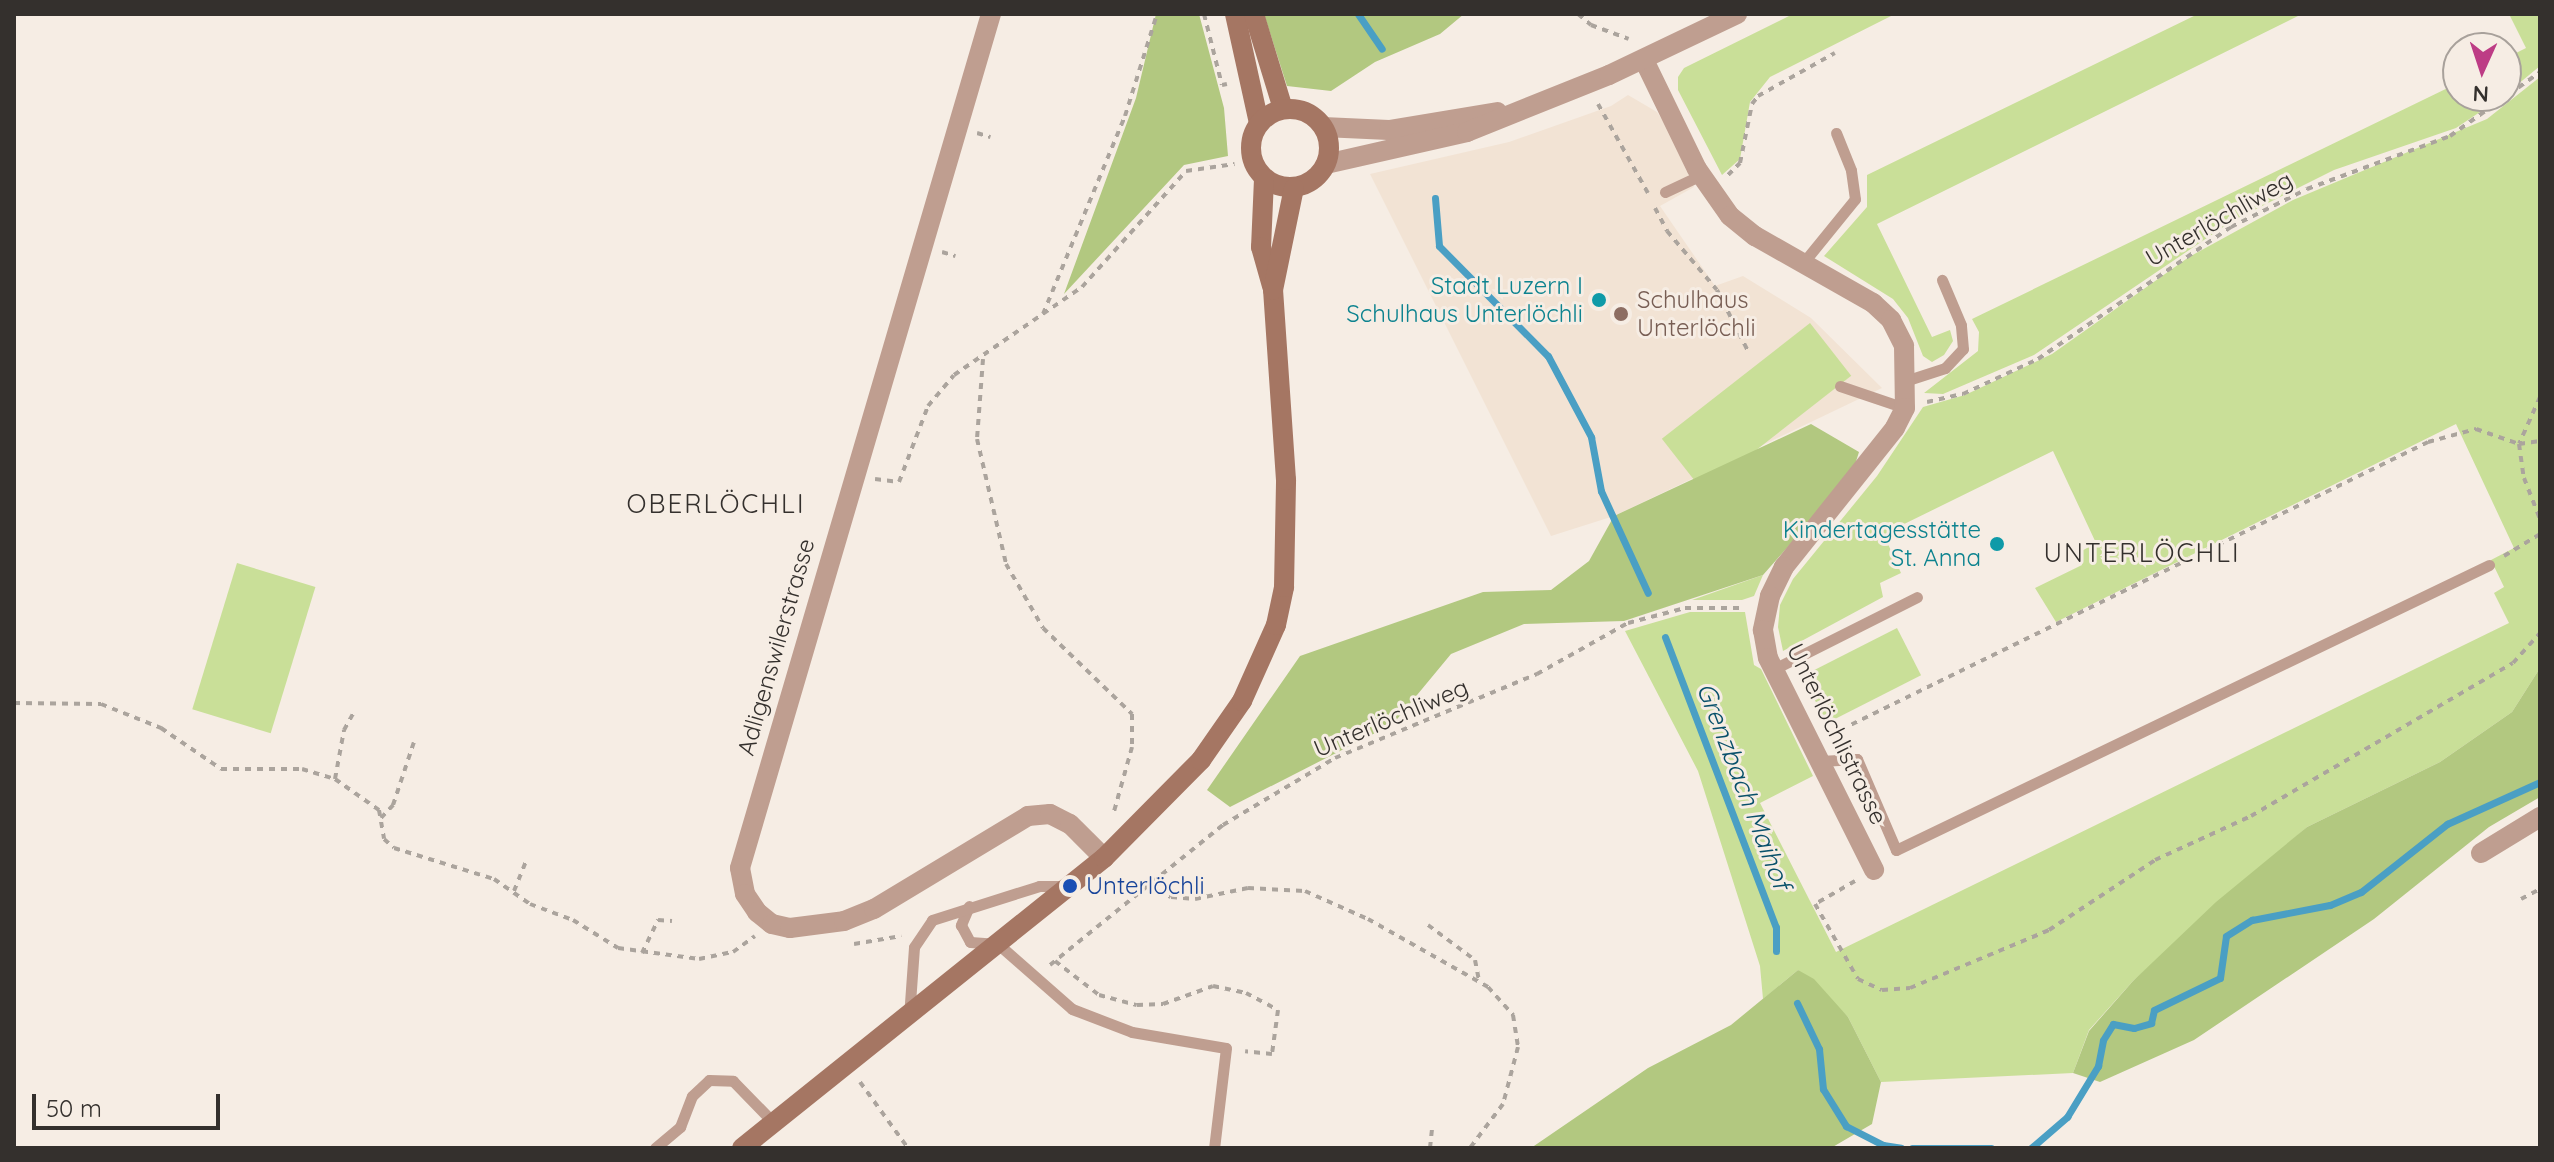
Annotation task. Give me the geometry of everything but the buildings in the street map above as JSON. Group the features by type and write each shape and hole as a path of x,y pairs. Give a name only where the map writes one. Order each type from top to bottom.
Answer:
{"main road":[{"path":"742,1148 1104,858 1201,760 1242,701 1276,625 1288,535 1273,290 1261,247 1264,179 1250,152 1259,123 1235,14"},
{"path":"1254,14 1283,109"},
{"path":"1259,123 1283,109 1298,109 1323,127 1330,145 1326,164 1319,176 1294,188 1264,179"},
{"path":"1273,290 1294,188"}],"street":[{"name":"Adligenswilerstrasse","path":"991,14 740,868 745,894 772,924 790,928 844,921 874,909 1028,816 1050,814 1070,824 1104,858"},
{"path":"1326,164 1467,132 1510,111 1644,60 1737,14"},
{"name":"Unterlöchlistrasse","path":"1644,60 1710,178 1743,227 1858,292 1891,320 1904,346 1912,406 1784,567 1765,612 1764,644 1774,669 1874,870"},
{"path":"1323,127 1389,130 1510,111"},
{"path":"2481,853 2540,817"}],"lane":[{"path":"1803,263 1855,199 1851,170 1836,133"},
{"path":"1665,192 1710,178"},
{"path":"1908,380 1945,368 1963,349 1961,325 1942,280"},
{"path":"1840,386 1912,406"},
{"path":"1816,752 1857,759 1896,850 2489,565"},
{"path":"1774,669 1917,597"},
{"path":"909,1017 907,993 921,932 945,912 1039,886 1070,886"},
{"path":"969,906 962,916 964,934 979,947 998,944 1032,979 1072,1009 1103,1022 1226,1048 1214,1148"},
{"path":"655,1148 680,1127 692,1096 709,1080 733,1081 773,1122"}],"path":[{"path":"1042,316 1125,116 1157,14"},
{"path":"1204,14 1222,85"},
{"path":"1578,14 1591,25 1632,40"},
{"path":"1710,178 1740,163 1752,104 1758,96 1835,53"},
{"name":"Unterlöchliweg","path":"1912,406 1963,394 2038,359 2231,227 2307,189 2450,136 2540,72"},
{"path":"1597,102 1667,231 1717,290 1748,351"},
{"path":"854,473 899,482 928,406 954,375 983,359 1082,287 1186,171 1235,164"},
{"path":"983,359 977,439 1006,564 1043,628 1132,714 1132,747 1113,817"},
{"path":"2540,397 2519,444 2524,478 2540,519"},
{"path":"1816,752 2428,442 2476,429 2519,444 2540,441"},
{"path":"2489,565 2540,534"},
{"name":"Unterlöchliweg","path":"1032,979 1223,825 1335,758 1537,674 1628,623 1709,605 1765,612"},
{"path":"1874,870 1815,904 1858,979 1882,990 1910,988 2049,930 2155,860 2251,816 2513,663 2540,633"},
{"path":"14,703 101,704 161,728 221,769 302,769 335,779 379,810 384,839 394,848 494,879 618,948 699,959 733,952 755,936"},
{"path":"335,779 344,730 355,710"},
{"path":"381,818 393,805 414,742"},
{"path":"514,891 526,861"},
{"path":"1147,886 1171,897 1195,899 1248,888 1305,891 1479,980 1513,1015 1518,1047 1503,1104 1470,1148"},
{"path":"2521,899 2540,889"},
{"path":"642,953 658,920 672,921"},
{"path":"1428,925 1475,960 1479,980"},
{"path":"1055,961 1099,995 1118,1002 1163,1004 1213,986 1246,993 1278,1010 1272,1054 1226,1048"},
{"path":"857,1079 908,1148"},
{"path":"1430,1148 1432,1128"}],"shaded area":[{"name":"Schulhaus Unterlöchli","path":"1628,95 1657,112 1668,129 1694,187 1660,206 1715,286 1743,276 1811,318 1882,388 1614,516 1551,536 1370,174 1509,142 1611,106"}],"green space":[{"path":"1156,14 1199,14 1224,108 1228,156 1184,165 1064,294 1136,98"},
{"path":"1264,14 1464,14 1440,34 1375,62 1331,91 1287,86"},
{"path":"1793,14 1895,14 1770,77 1750,102 1740,159 1722,175 1678,90 1678,77 1684,68"},
{"path":"2198,14 2302,14 1877,224 1932,337 1950,330 1953,341 1944,355 1932,362 1923,356 1908,318 1893,299 1824,256 1867,207 1867,175"},
{"path":"2509,14 2540,14 2540,66 2522,81 2522,50 2526,48 2522,32 2518,32"},
{"path":"2540,77 2540,668 2512,712 2440,762 2307,827 2133,981 2089,1030 2073,1073 1881,1082 1848,1017 1798,970 1763,999 1760,966 1698,771 1625,631 1690,612 1745,612 1754,665 1761,669 1813,776 1760,803 1836,952 2509,623 2494,593 2504,587 2491,560 2514,548 2456,424 2056,622 2035,588 2082,565 2078,553 2096,543 2053,451 1894,529 1888,544 1901,573 1880,583 1883,597 1783,651 1778,627 1780,605 1793,579 1877,476 1923,407 1965,395 2052,354 2189,257 2293,200 2487,119 2496,112 2522,112 2522,91"},
{"path":"2442,91 2442,112 2480,112 2456,128 2334,170 2232,221 2034,355 1943,394 1924,393 1978,351 1979,332 1972,319"},
{"path":"1810,323 1851,376 1703,492 1662,439"},
{"path":"1811,424 1859,452 1852,474 1763,575 1624,621 1524,624 1451,654 1393,724 1230,807 1207,790 1300,656 1483,592 1551,590 1589,561 1614,516"},
{"path":"237,563 315,587 271,733 192,709"},
{"path":"1763,575 1754,596 1742,600 1692,600"},
{"path":"1897,628 1921,675 1827,723 1803,676"},
{"path":"2540,668 2540,797 2489,827 2374,919 2194,1040 2100,1082 2073,1073 2089,1031 2133,981 2216,902 2307,827 2440,762 2512,712"},
{"path":"1798,970 1814,979 1848,1017 1881,1082 1872,1124 1831,1148 1531,1148 1648,1068 1731,1025"}],"waterway":[{"name":"Grenzbach Maihof","path":"1358,14 1382,49"},
{"name":"Grenzbach Maihof","path":"1435,198 1439,246 1548,356 1591,437 1601,491 1648,593"},
{"name":"Grenzbach Maihof","path":"1665,637 1776,927 1776,951"},
{"name":"Grenzbach Maihof","path":"2031,1148 2067,1117 2098,1066 2103,1040 2113,1024 2134,1028 2151,1023 2154,1010 2220,978 2226,936 2252,920 2330,905 2361,892 2447,824 2540,782"},
{"name":"Grenzbach Maihof","path":"1797,1003 1819,1049 1823,1089 1846,1126 1883,1145 1901,1148"},
{"name":"Grenzbach Maihof","path":"1912,1148 1991,1148"}],"place":[{"name":"Stadt Luzern I Schulhaus Unterlöchli","path":"1599,300"},
{"name":"Schulhaus Unterlöchli","path":"1621,314"},
{"name":"Kindertagesstätte St. Anna","path":"1997,544"},
{"name":"Unterlöchli","path":"1070,886"}],"district":[{"name":"OBERLÖCHLI","path":"716,504"},
{"name":"UNTERLÖCHLI","path":"2142,553"}]}
